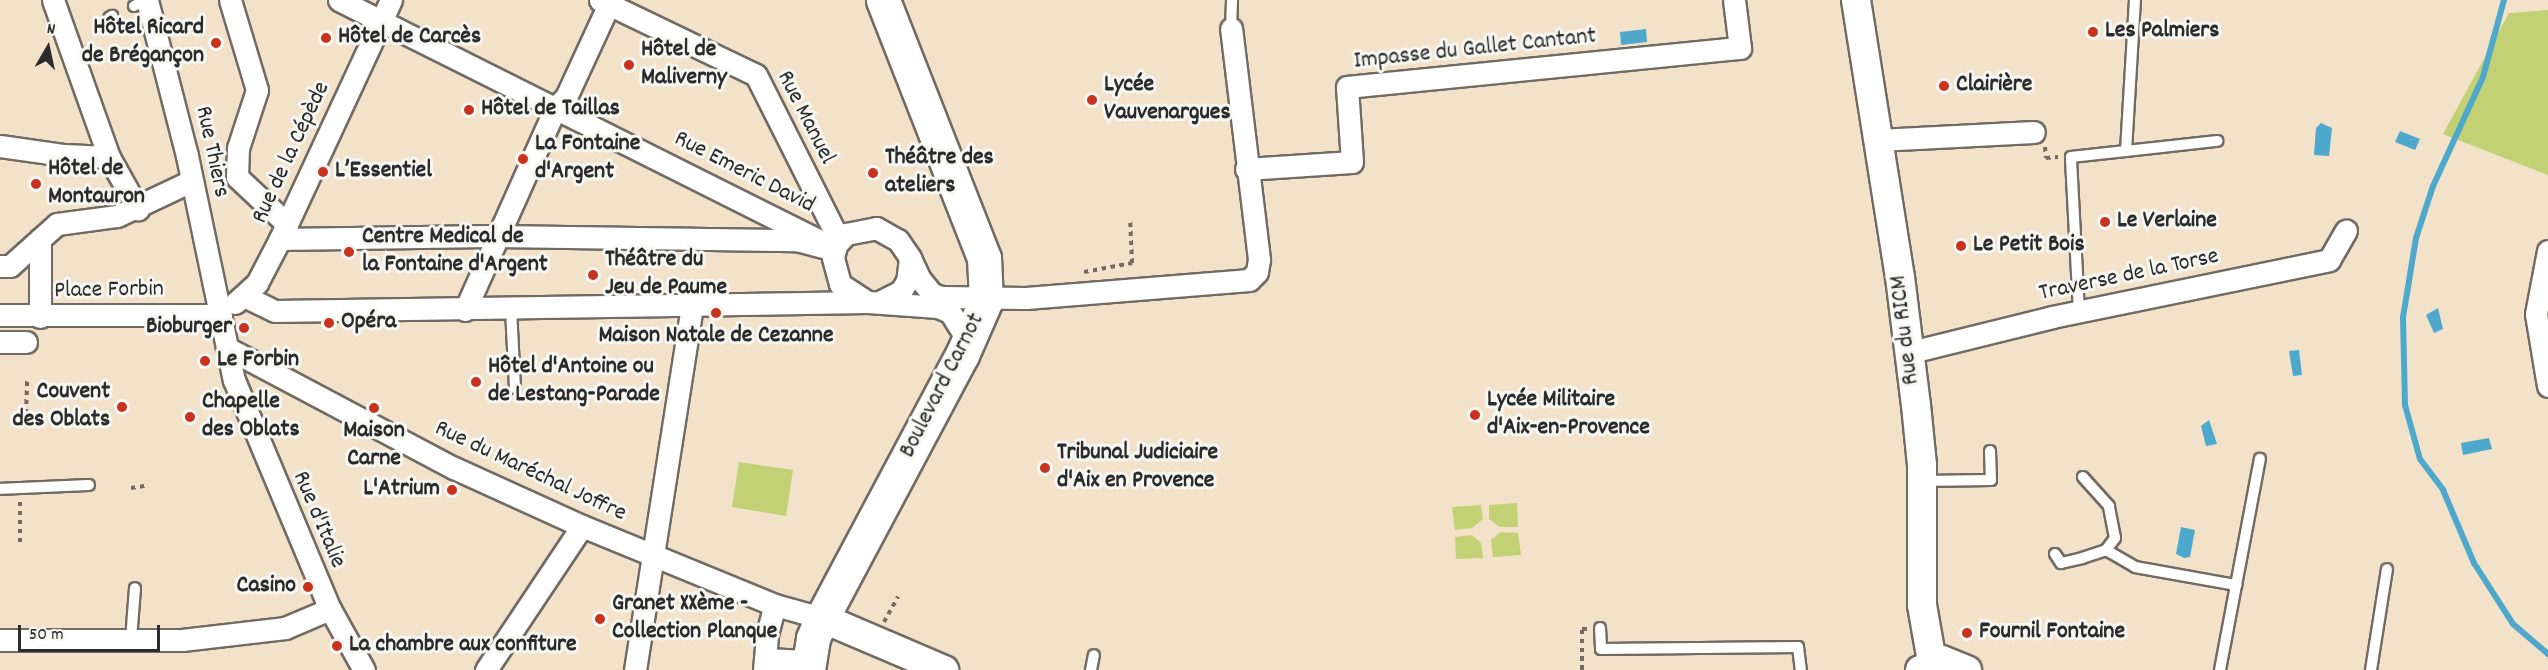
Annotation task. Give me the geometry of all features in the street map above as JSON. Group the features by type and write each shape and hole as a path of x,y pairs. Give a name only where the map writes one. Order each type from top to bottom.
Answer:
{"main road":[{"name":"Boulevard Carnot","path":"809,666 822,618 969,341 986,300 984,258 883,0"},
{"name":"Rue du RICM","path":"1856,0 1900,277 1922,481 1922,605 1926,666"},
{"path":"822,618 944,670"},
{"path":"1926,666 1952,661 1967,670"}],"street":[{"path":"53,0 109,156 138,209"},
{"path":"230,0 257,90 235,170 237,177 283,232 797,240 837,245"},
{"name":"Rue Emeric David","path":"339,0 837,245"},
{"name":"Rue de la Cépède","path":"221,315 257,283 391,0"},
{"name":"Impasse du Gallet Cantant","path":"1246,169 1352,162 1347,87 1740,48 1734,0"},
{"name":"Rue Thiers","path":"142,2 191,181 221,315"},
{"path":"465,310 496,236 556,107 566,96 605,2"},
{"name":"Rue Manuel","path":"605,2 756,75 837,245"},
{"path":"873,302 840,284 834,272 837,245 854,229 876,228 898,240 932,294 986,300 1249,279 1257,272 1259,259 1246,169 1231,29"},
{"path":"1878,140 2034,132"},
{"path":"0,146 64,155 109,156"},
{"path":"0,266 10,266 57,224 138,209 191,181"},
{"name":"Traverse de la Torse","path":"1907,353 2079,312 2329,260 2346,230"},
{"name":"Place Forbin","path":"40,239 40,317 221,315"},
{"path":"2548,252 2536,314 2548,386"},
{"path":"873,302 901,291 908,281 910,258"},
{"path":"244,296 274,311 465,310 873,302 938,307 950,312 969,341"},
{"path":"635,670 692,304"},
{"path":"0,315 40,317"},
{"name":"Rue d'Italie","path":"221,315 230,368 250,426 330,609 364,670"},
{"path":"0,342 26,342"},
{"name":"Rue du Maréchal Joffre","path":"227,348 454,468 582,526 775,605 822,618"},
{"path":"486,670 582,526"},
{"name":"Boulevard Carnot","path":"775,605 765,664 809,666"},
{"path":"0,640 182,640 285,628 330,609"}],"lane":[{"path":"1231,29 1232,0"},
{"path":"2126,151 2135,0"},
{"path":"2079,312 2071,157 2217,141"},
{"path":"511,309 514,388"},
{"path":"1922,481 1991,480 1990,451"},
{"path":"2220,670 2260,459"},
{"path":"2055,554 2061,563 2106,550 2115,538 2109,506 2084,477"},
{"path":"0,489 89,485"},
{"path":"2106,550 2135,567 2236,585"},
{"path":"2371,670 2387,569"},
{"path":"131,640 135,588"},
{"path":"1600,628 1601,649 1798,647 1801,670"},
{"path":"1091,670 1094,655"}],"path":[{"path":"2034,132 2042,130 2046,158 2071,157"},
{"path":"1075,274 1132,263 1130,219"},
{"path":"26,413 27,378"},
{"path":"131,488 149,485"},
{"path":"20,489 20,544"},
{"path":"1582,629 1582,670"}],"green space":[{"path":"2548,10 2548,175 2443,134 2509,13"},
{"path":"739,462 793,470 786,516 732,507"},
{"path":"1517,503 1518,527 1500,527 1489,519 1489,505"},
{"path":"1481,505 1483,519 1472,528 1455,530 1452,507"},
{"path":"1501,532 1518,533 1521,555 1493,557 1491,540"},
{"path":"1472,535 1481,543 1483,558 1456,559 1455,537"}],"water":[{"path":"1646,29 1647,42 1621,45 1620,32"},
{"path":"2321,123 2332,128 2329,156 2314,155 2316,128"},
{"path":"2400,131 2420,139 2415,150 2395,142"},
{"path":"2438,308 2443,329 2434,333 2426,315"},
{"path":"2299,350 2302,375 2293,376 2289,351"},
{"path":"2209,420 2217,444 2206,446 2201,426"},
{"path":"2489,438 2492,449 2463,455 2461,443"},
{"path":"2181,527 2195,530 2190,557 2184,558 2176,554"}],"waterway":[{"path":"2504,0 2483,77 2433,186 2416,238 2403,317 2405,405 2420,459 2443,490 2474,563 2513,624 2548,654"}],"place":[{"name":"Les Palmiers","path":"2093,32"},
{"name":"Hôtel de Carcès","path":"326,38"},
{"name":"Hôtel Ricard de Brégançon","path":"216,43"},
{"name":"Hôtel de Maliverny","path":"629,65"},
{"name":"Clairière","path":"1944,86"},
{"name":"Lycée Vauvenargues","path":"1092,100"},
{"name":"Hôtel de Taillas","path":"469,110"},
{"name":"La Fontaine d'Argent","path":"523,159"},
{"name":"L’Essentiel","path":"323,172"},
{"name":"Théâtre des ateliers","path":"873,173"},
{"name":"Hôtel de Montauron","path":"36,184"},
{"name":"Le Verlaine","path":"2105,222"},
{"name":"Le Petit Bois","path":"1961,246"},
{"name":"Centre Medical de la Fontaine d'Argent","path":"349,252"},
{"name":"Théâtre du Jeu de Paume","path":"593,275"},
{"name":"Maison Natale de Cezanne","path":"716,313"},
{"name":"Opéra","path":"329,323"},
{"name":"Bioburger","path":"244,328"},
{"name":"Le Forbin","path":"205,361"},
{"name":"Hôtel d'Antoine ou de Lestang-Parade","path":"476,382"},
{"name":"Couvent des Oblats","path":"122,407"},
{"name":"Maison Carne","path":"374,408"},
{"name":"Lycée Militaire d'Aix-en-Provence","path":"1475,415"},
{"name":"Chapelle des Oblats","path":"190,417"},
{"name":"Tribunal Judiciaire d'Aix en Provence","path":"1045,468"},
{"name":"L'Atrium","path":"452,490"},
{"name":"Casino","path":"308,587"},
{"name":"Granet XXème - Collection Planque","path":"600,619"},
{"name":"Fournil Fontaine","path":"1967,633"},
{"name":"La chambre aux confiture","path":"337,646"}]}
